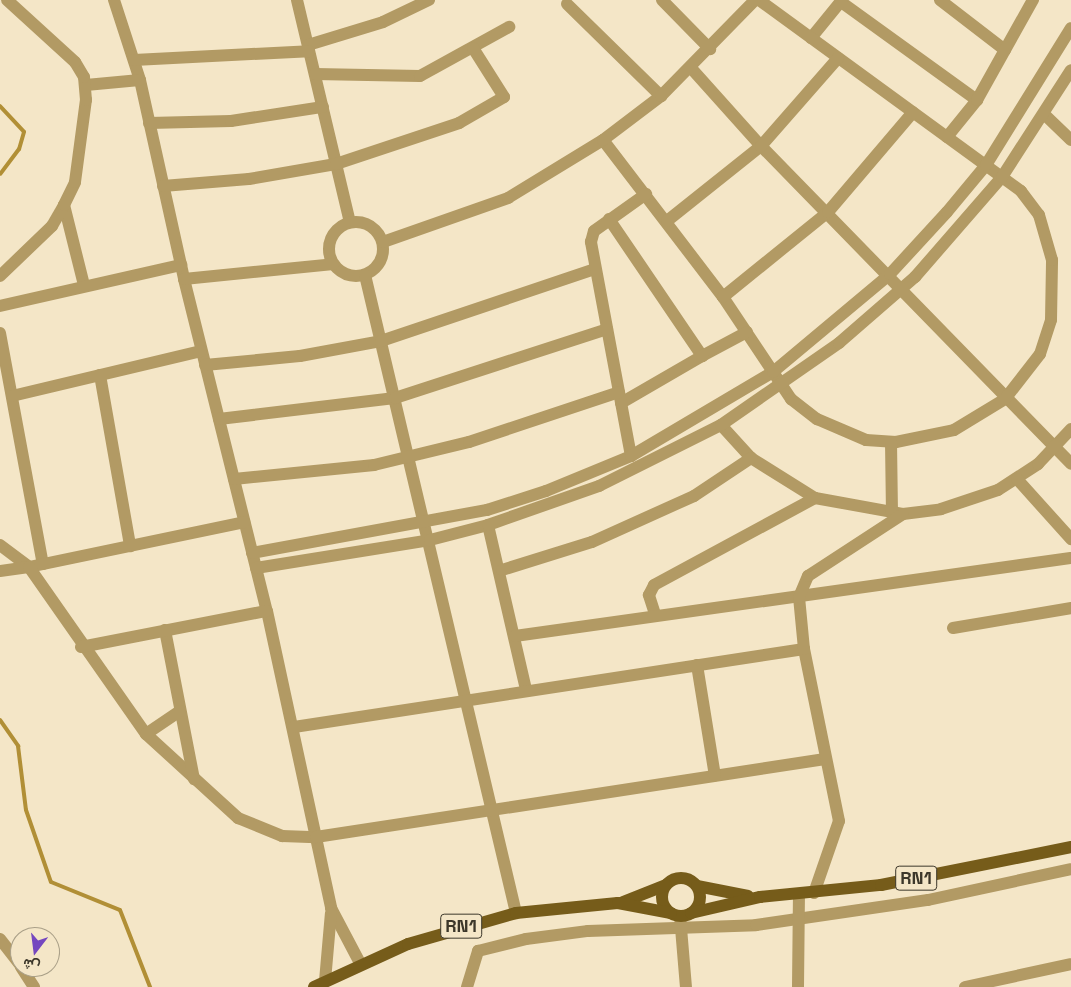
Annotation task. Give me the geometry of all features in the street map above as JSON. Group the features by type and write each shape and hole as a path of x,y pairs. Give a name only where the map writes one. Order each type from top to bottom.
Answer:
{"main road":[{"name":"RN1","path":"618,903 681,918 760,897 881,885 1071,847"},
{"name":"RN1","path":"319,984 360,963 451,929 516,913 618,903 682,878 697,886 760,897"},
{"path":"666,885 662,897 681,918 700,901 697,886"}],"street":[{"path":"0,276 52,226 75,182 86,85 68,54 7,0"},
{"path":"115,0 140,80 201,351 220,419 267,611 294,727 331,908 360,963"},
{"path":"297,0 350,222"},
{"path":"134,60 308,48 383,22 429,0"},
{"path":"662,0 710,49"},
{"path":"383,242 508,198 603,140 661,96 692,68 757,0 1021,191 1039,215 1049,242 1054,298 1040,354 1005,399 954,430 891,442 866,440 835,430 791,399 723,297 667,221 603,140"},
{"path":"940,0 1005,50"},
{"path":"947,137 977,100 1033,0"},
{"path":"811,38 841,1 977,100"},
{"path":"567,4 661,96"},
{"path":"315,74 420,76 509,27"},
{"path":"252,553 426,522 537,493 631,456 773,372 890,274 986,165 1071,28"},
{"path":"163,186 249,179 336,164 412,142 502,102 504,94 473,48"},
{"path":"667,221 761,146 838,58"},
{"path":"692,68 761,146 890,274 1005,399 1071,464"},
{"path":"256,568 430,540 488,525 599,486 721,425 782,386 903,288 1002,177 1045,115 1071,70"},
{"path":"86,85 140,80"},
{"path":"149,123 231,121 323,108"},
{"path":"723,297 828,212 913,112"},
{"path":"1045,115 1071,140"},
{"path":"631,456 595,269 592,234 609,219 646,194"},
{"path":"64,205 84,285"},
{"path":"609,219 702,356"},
{"path":"333,264 331,237 350,222 368,224 383,242"},
{"path":"184,279 333,264 347,275 365,275 378,266 383,242"},
{"path":"0,306 84,285 181,265"},
{"path":"205,365 300,356 381,341 595,269"},
{"path":"365,275 426,522 466,698 494,810 516,913"},
{"path":"220,419 396,398 607,329"},
{"path":"234,479 374,464 469,442 620,397 747,332"},
{"path":"0,333 43,564"},
{"path":"12,396 201,351"},
{"path":"100,375 130,546"},
{"path":"721,425 751,458 815,498 897,513 977,500 1017,479 1055,448 1071,429"},
{"path":"891,442 897,513"},
{"path":"502,570 592,542 668,508 751,458"},
{"path":"1017,479 1071,538"},
{"path":"655,614 649,595 654,585 815,498"},
{"path":"814,893 839,821 825,760 804,649 799,597 808,576 897,513"},
{"path":"0,571 29,567 244,522"},
{"path":"488,525 502,570 526,689"},
{"path":"0,546 29,567 81,647 146,734 238,818 259,829 316,837 825,760"},
{"path":"515,636 655,614 799,597 1071,558"},
{"path":"953,628 1071,608"},
{"path":"81,647 267,611"},
{"path":"165,630 194,779"},
{"path":"294,727 466,698 804,649"},
{"path":"697,665 715,776"},
{"path":"146,734 180,711"},
{"path":"467,987 472,961 482,948 567,933 681,918 798,919 928,900 1071,869"},
{"path":"798,987 799,894"},
{"path":"319,984 331,908"},
{"path":"681,918 686,987"},
{"path":"0,939 10,952"},
{"path":"965,987 1071,964"}],"waterway":[{"path":"0,106 24,132 19,149 0,174"},
{"path":"0,720 18,746 26,810 51,882 120,910 150,987"}]}
